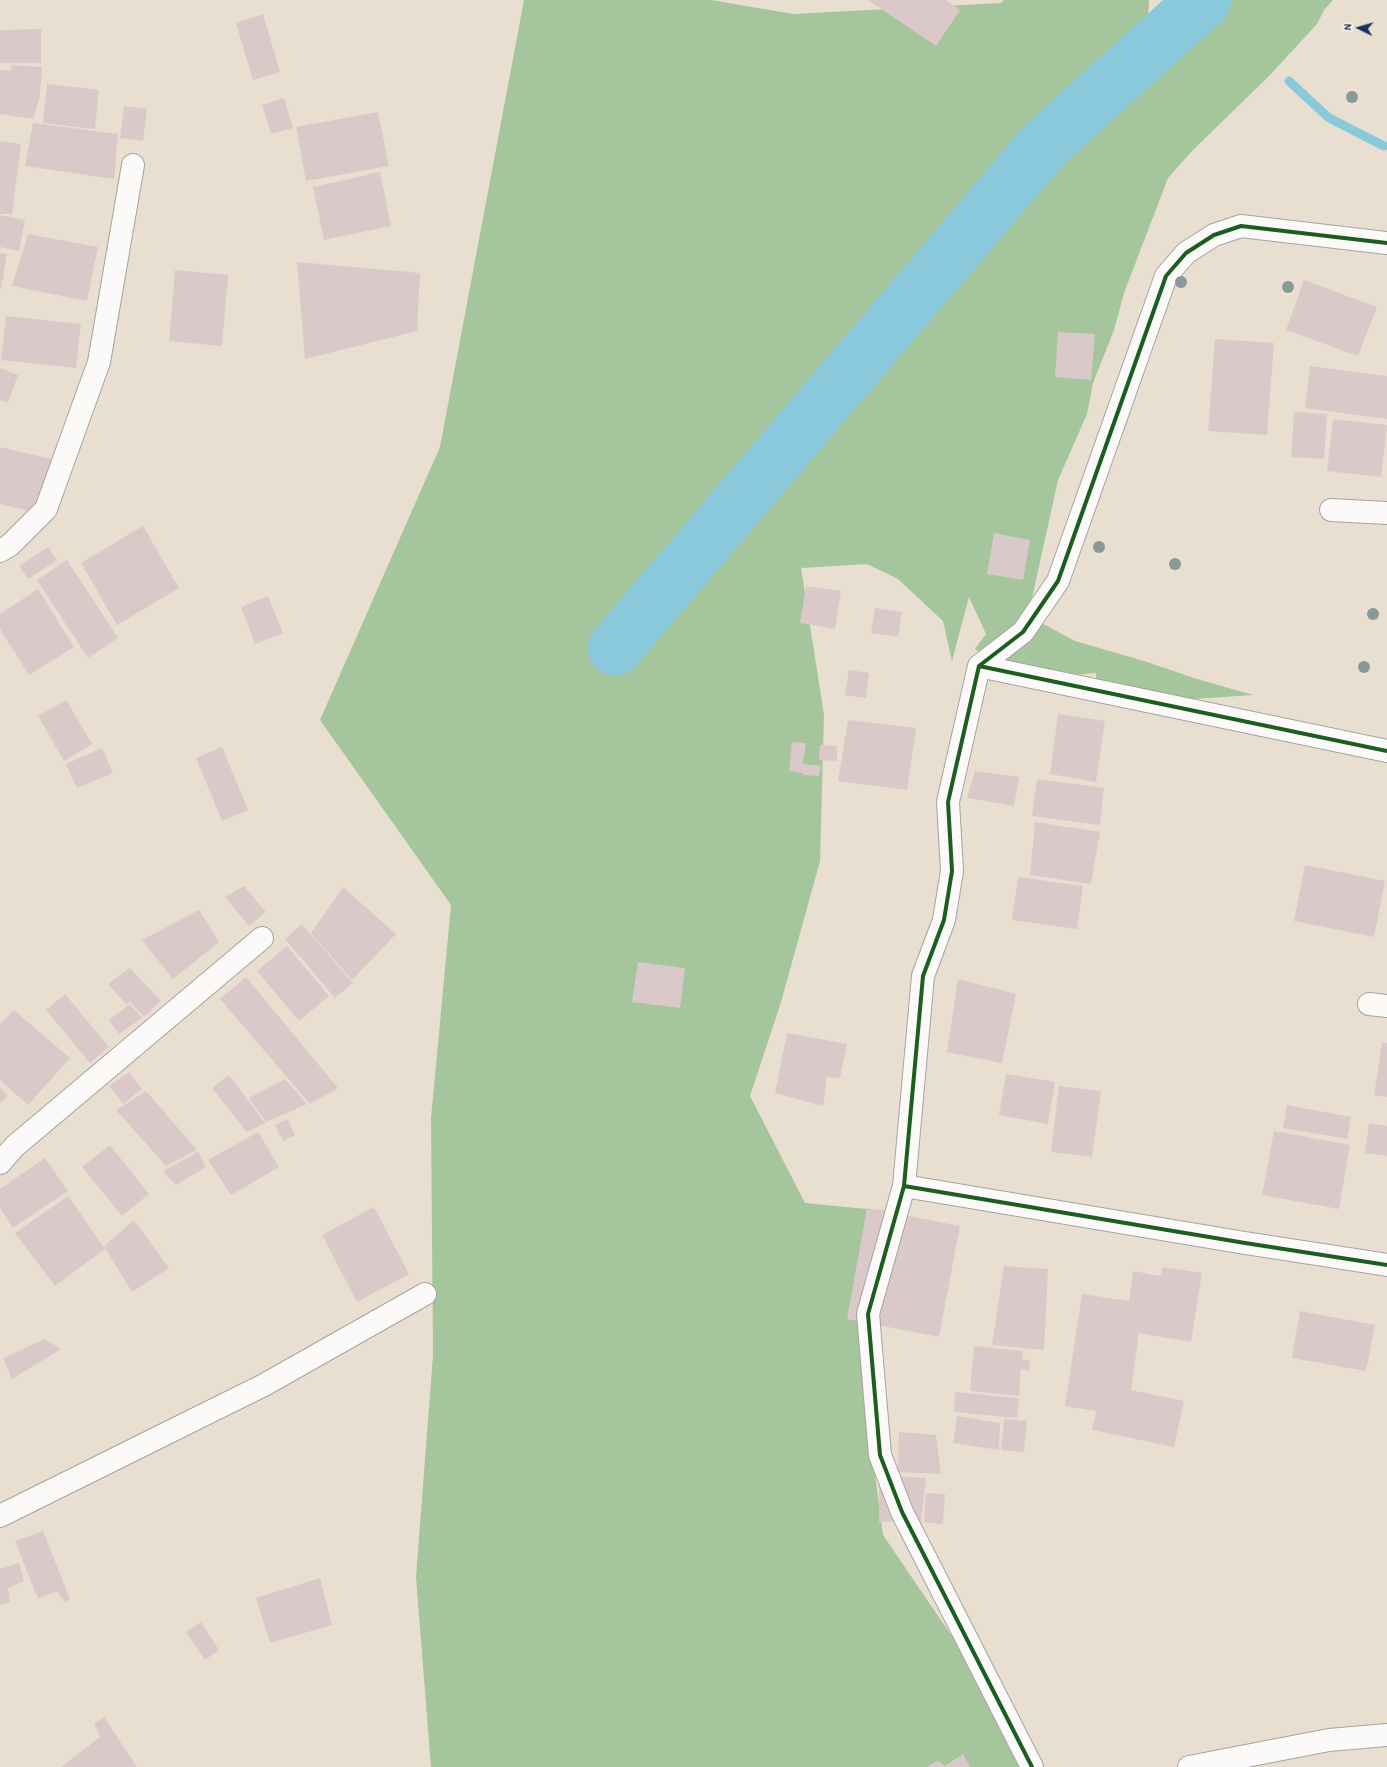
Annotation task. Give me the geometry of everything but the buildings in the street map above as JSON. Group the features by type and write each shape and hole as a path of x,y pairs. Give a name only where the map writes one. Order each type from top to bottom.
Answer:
{"street":[{"path":"0,551 10,546 46,509 99,362 133,165"},
{"path":"1032,1767 902,1512 880,1455 868,1314 904,1186 922,976 944,920 952,871 948,802 979,666 1023,632 1058,582 1166,276 1186,253 1214,235 1241,226 1387,243"},
{"path":"1331,510 1387,513"},
{"path":"979,666 1387,751"},
{"path":"0,1163 15,1146 262,938"},
{"path":"904,1186 1245,1243 1387,1265"},
{"path":"0,1516 264,1385 425,1294"},
{"path":"1189,1767 1328,1740 1387,1735"}],"green space":[{"path":"524,0 711,0 793,14 1001,3 1004,0 1149,0 1148,20 1177,22 1226,0 1333,0 1324,10 1317,24 1269,76 1191,152 1168,178 1124,293 1114,330 1093,383 1087,414 1058,480 1030,607 1036,620 1075,641 1253,695 1193,699 1096,680 1096,673 1012,680 975,649 986,634 969,597 952,661 943,621 898,579 867,564 801,568 824,715 820,861 781,1002 750,1096 805,1203 887,1211 864,1392 883,1535 953,1638 1027,1767 431,1767 416,1577 433,1355 431,1118 451,905 320,720 440,447"}],"waterway":[{"path":"615,648 1044,145 1204,0"},
{"path":"1289,81 1329,118 1384,146"}],"cycle path":[{"path":"979,666 1023,632 1058,581 1166,276 1186,253 1214,235 1241,226 1387,243"},
{"path":"904,1186 923,976 944,920 952,871 948,802 979,666 1387,751"},
{"path":"1032,1767 902,1512 880,1455 868,1314 904,1186 1245,1243 1387,1265"}]}
